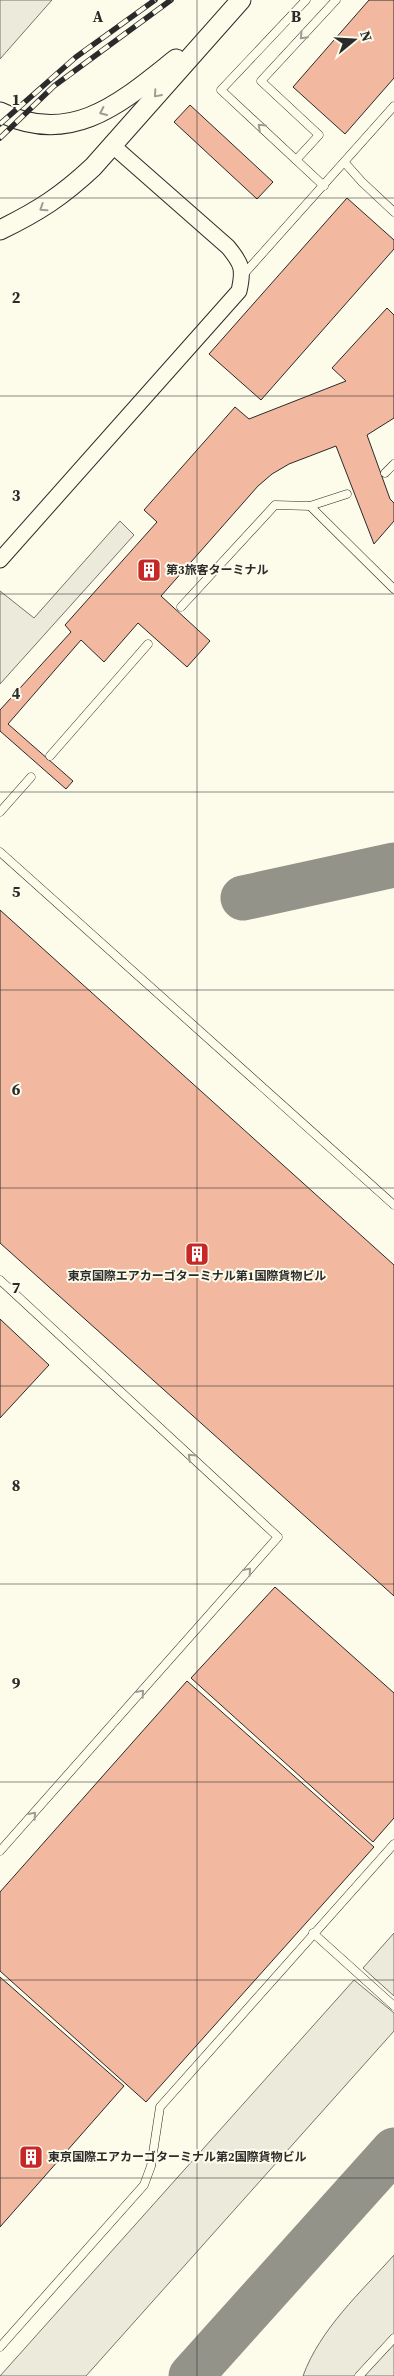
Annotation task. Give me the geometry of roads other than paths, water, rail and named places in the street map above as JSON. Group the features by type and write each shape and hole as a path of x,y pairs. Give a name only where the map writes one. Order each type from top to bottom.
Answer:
{"street":[{"path":"0,230 39,211 66,192 112,145 212,30 241,0"},
{"path":"0,112 12,118 48,123 68,123 100,114 136,92 212,30"},
{"path":"0,560 239,291 243,275 240,261 228,247 112,145"}],"lane":[{"path":"306,0 221,90 324,186"},
{"path":"296,160 319,135 261,81 336,0"},
{"path":"243,275 394,106"},
{"path":"345,163 394,212"},
{"path":"385,473 394,464"},
{"path":"181,607 274,505 310,506 347,494"},
{"path":"310,506 394,589"},
{"path":"50,756 148,644"},
{"path":"0,812 31,777"},
{"path":"0,852 394,1205"},
{"path":"0,1280 278,1537 0,1851"},
{"path":"0,2347 144,2185 152,2166 160,2107 394,1844"},
{"path":"314,1933 394,2006"},
{"path":"359,2376 394,2338"}],"railway":[{"path":"0,124 76,57 155,0"},
{"path":"0,138 54,86 171,0"}],"place":[{"name":"第3旅客ターミナル","path":"149,570"},
{"name":"東京国際エアカーゴターミナル第1国際貨物ビル","path":"197,1254"},
{"name":"東京国際エアカーゴターミナル第2国際貨物ビル","path":"31,2157"}]}
